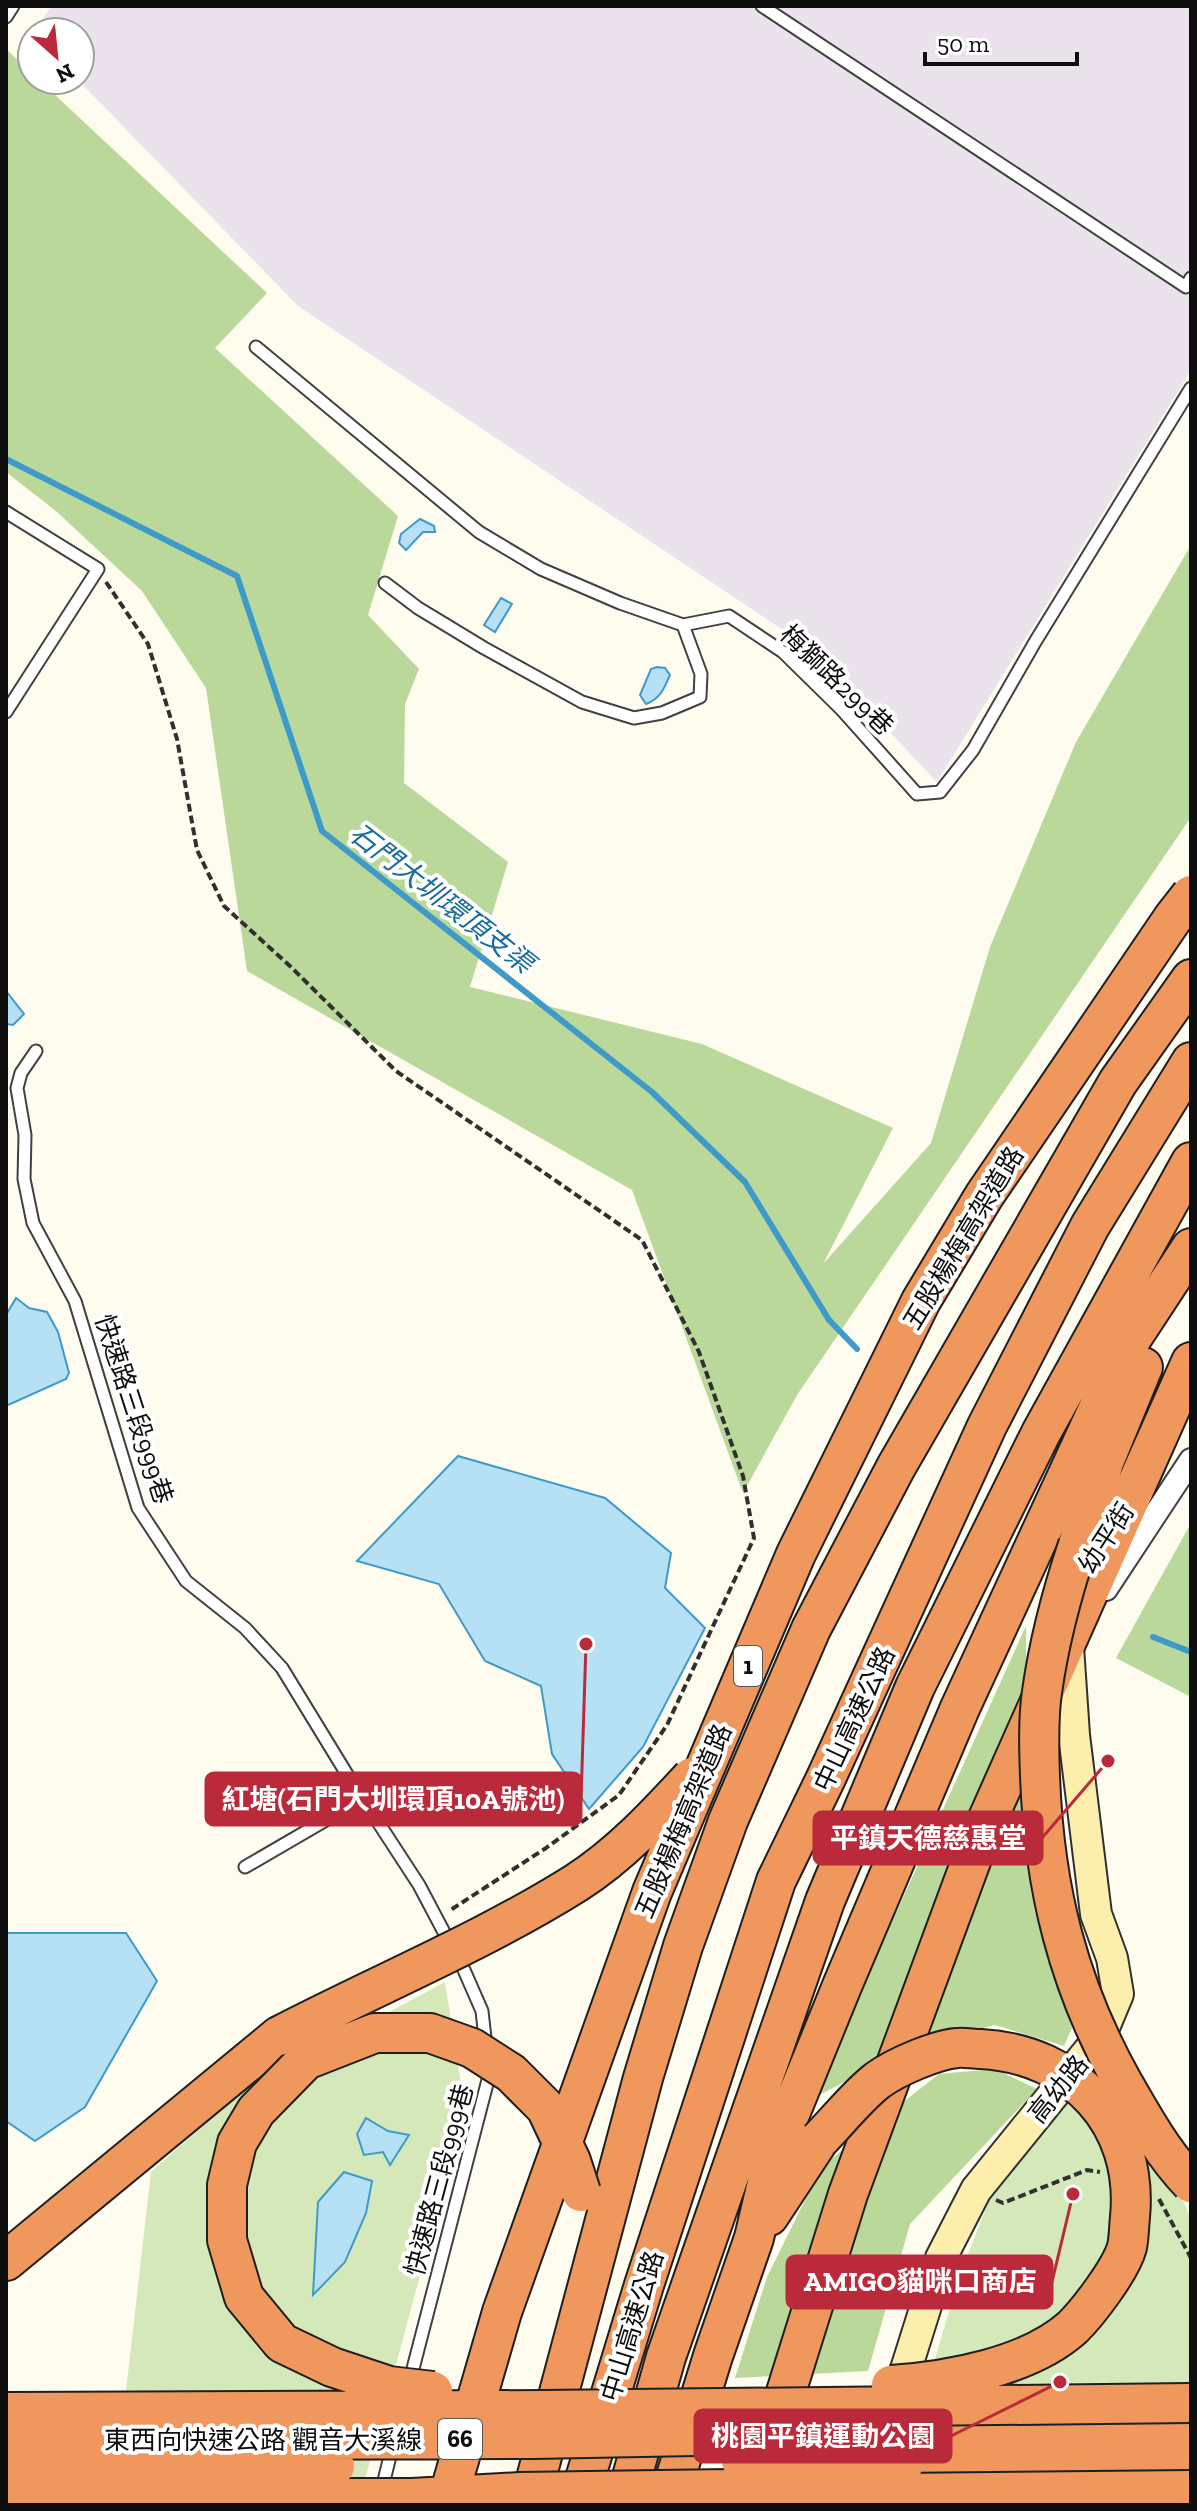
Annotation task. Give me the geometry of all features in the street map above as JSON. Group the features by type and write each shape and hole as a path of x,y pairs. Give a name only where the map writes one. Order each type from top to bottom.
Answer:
{"highway":[{"name":"五股楊梅高架道路","path":"406,2503 502,2312 652,1892 796,1554 921,1301 984,1196 1191,895"},
{"path":"529,2505 569,2349 683,1946 728,1821 811,1629 896,1467 1118,1082 1191,979"},
{"name":"中山高速公路","path":"577,2505 644,2285 776,1881 840,1750 987,1426 1090,1226 1191,1062"},
{"name":"中山高速公路","path":"646,2500 666,2357 825,1901 915,1687 1041,1433 1191,1162"},
{"path":"646,2500 713,2356 754,2238 774,2153 960,1708 1128,1344 1191,1249"},
{"path":"1191,1249 1104,1462 1061,1596 1041,1694 1039,1748 1041,1813 1051,1891 1073,1973 1104,2049 1136,2106 1173,2164 1191,2183"},
{"path":"6,2232 194,2088 279,2036 497,1927 578,1882 642,1830 691,1778 734,1723 883,1461 976,1326"},
{"path":"752,2505 800,2340 848,2194 981,1834 1191,1362"},
{"path":"542,2410 496,2398 389,2386 332,2367 282,2343 244,2297 227,2240 227,2185 237,2143 256,2111 306,2060 375,2033 430,2033 472,2048 511,2073 546,2108 571,2161 581,2192 582,2249 571,2297 569,2349"},
{"path":"6,2261 279,2036"},
{"path":"750,2406 827,2390 917,2384 988,2369 1037,2351 1072,2327 1103,2290 1127,2248 1132,2198 1125,2150 1100,2106 1078,2084 1048,2065 1006,2051 956,2048 914,2061 878,2080 819,2140 754,2238"},
{"path":"6,2412 1191,2403"},
{"name":"東西向快速公路 觀音大溪線","path":"6,2441 534,2439 1191,2431"},
{"name":"東西向快速公路 觀音大溪線","path":"6,2468 1191,2459"},
{"path":"646,2500 729,2489 895,2493 1191,2490"},
{"path":"6,2497 406,2503 520,2492 710,2505"}],"street":[{"name":"幼平街","path":"1068,1647 1191,1460"},
{"name":"高幼路","path":"863,2505 941,2258 976,2190 1100,2037 1118,1994 1112,1958 1096,1914 1074,1735 1068,1647"}],"lane":[{"path":"6,17 13,6"},
{"path":"762,6 1186,287 1191,278"},
{"path":"256,347 479,532 541,569 620,603 683,625 701,674 700,697 662,713 634,718 582,702 470,640 385,583"},
{"name":"梅獅路299巷","path":"683,625 729,616 783,652 842,710 917,794 940,792 973,750 1035,642 1191,388"},
{"path":"6,512 98,569 6,712"},
{"name":"快速路三段999巷","path":"36,1051 21,1073 17,1088 25,1135 24,1179 33,1223 75,1301 138,1508 186,1581 245,1628 282,1668 419,1885 482,2011 489,2076 406,2503"},
{"path":"245,1867 362,1799"}],"path":[{"path":"98,569 148,644 177,739 197,850 224,906 396,1071 642,1240 699,1352 743,1476 754,1538 667,1725 619,1795 546,1848 437,1919"},
{"path":"976,2190 1003,2203 1087,2170 1102,2173"},
{"path":"1150,2194 1161,2200 1191,2258"}],"shaded area":[{"path":"52,6 1191,6 1191,370 937,782 810,648 298,306 94,96 96,96 96,16 45,16"}],"green space":[{"path":"6,49 16,59 16,96 56,96 267,293 215,348 398,516 368,615 419,669 405,704 404,783 508,862 470,987 702,1044 893,1128 823,1264 931,1143 990,947 1076,742 1191,545 1191,817 797,1395 743,1493 632,1190 247,971 206,688 142,591 56,511 6,472"},
{"path":"1191,1523 1191,1697 1116,1658"},
{"path":"1026,1626 1026,1829 1072,2028 1064,2046 995,2025 914,2045 812,2099"},
{"path":"445,1982 465,2109 358,2505 113,2505 151,2172 241,2092"},
{"path":"1113,2057 1191,2218 1191,2505 898,2486 959,2277 994,2188 1083,2079"},
{"path":"995,2069 1037,2089 910,2224 868,2371 735,2378 767,2277 822,2166 939,2074"}],"water":[{"path":"420,519 434,526 435,532 423,532 406,550 399,543 401,534"},
{"path":"501,598 512,604 495,632 484,625"},
{"path":"665,668 670,675 658,696 646,704 640,695 651,669"},
{"path":"6,991 24,1014 13,1025 6,1024"},
{"path":"16,1298 29,1308 47,1312 58,1332 69,1373 66,1379 6,1406 6,1315"},
{"path":"458,1456 605,1498 671,1553 665,1588 705,1628 643,1747 589,1809 552,1754 541,1686 485,1661 439,1584 357,1561"},
{"path":"6,1933 126,1933 157,1981 85,2107 35,2141 6,2121"},
{"path":"366,2118 388,2131 409,2135 390,2165 383,2152 364,2155 357,2134"},
{"path":"344,2172 372,2181 366,2213 345,2262 313,2295 318,2202"}],"waterway":[{"name":"石門大圳環頂支渠","path":"6,459 237,576 322,831 652,1092 745,1182 829,1320 857,1349"},
{"name":"石門大圳環頂支渠","path":"1153,1637 1191,1652"}],"place":[{"name":"紅塘(石門大圳環頂10A號池)","path":"586,1644"},
{"name":"平鎮天德慈惠堂","path":"1108,1761"},
{"name":"AMIGO貓咪口商店","path":"1073,2194"},
{"name":"桃園平鎮運動公園","path":"1060,2382"}]}
